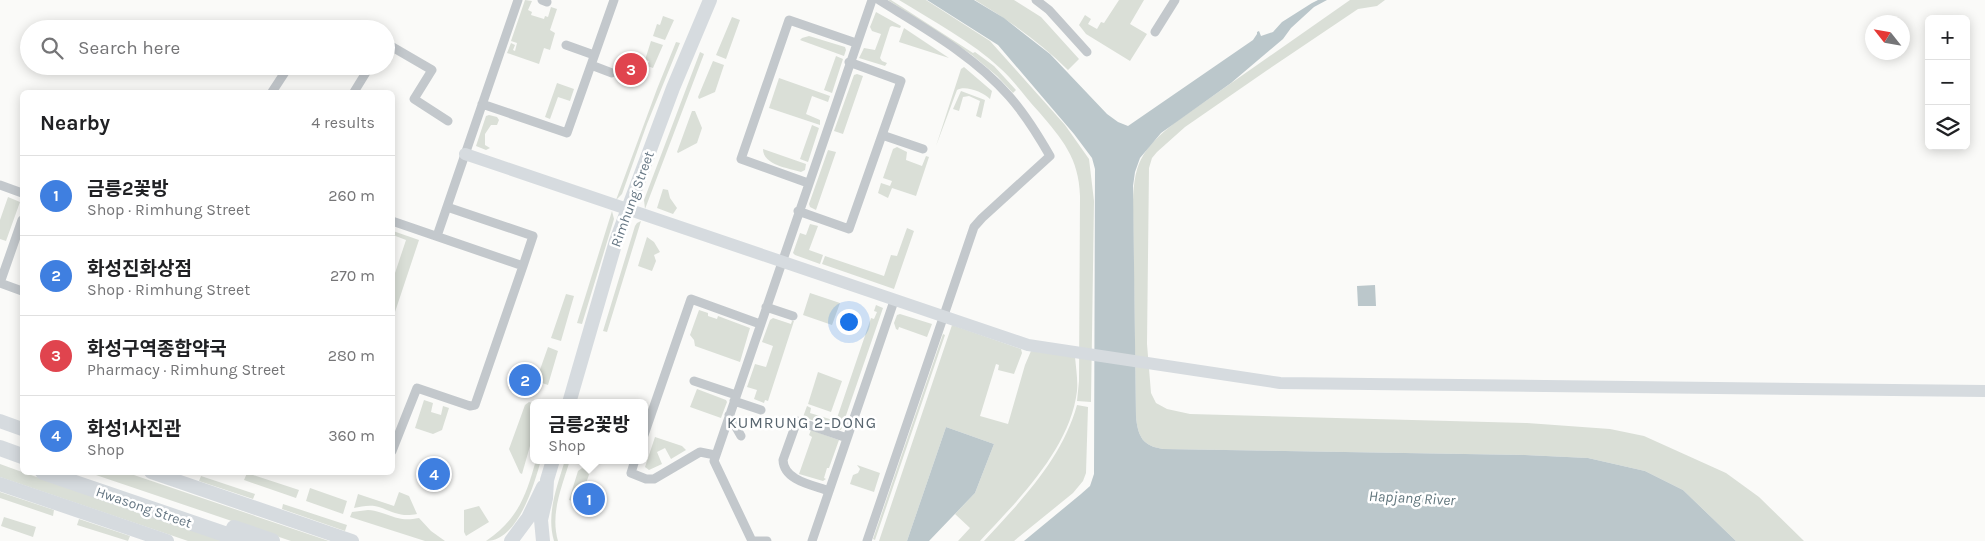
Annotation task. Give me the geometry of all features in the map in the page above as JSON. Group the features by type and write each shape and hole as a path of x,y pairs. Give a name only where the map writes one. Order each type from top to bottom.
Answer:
{"highway":[{"path":"0,448 20,455"},
{"path":"0,458 20,465"},
{"name":"Hwasong Street","path":"52,475 245,541"},
{"name":"Hwasong Street","path":"80,475 272,541"}],"main road":[{"name":"Rimhung Street","path":"570,399 605,275 673,88 710,0"},
{"path":"0,421 20,427"},
{"path":"511,541 528,518 547,480 552,464"},
{"path":"160,475 352,541"},
{"path":"543,541 541,520 546,498 547,480"},
{"name":"Hwasong Street","path":"0,484 167,541"}],"street":[{"path":"437,236 518,0"},
{"path":"482,104 567,133 612,0"},
{"path":"767,541 752,541 715,466 715,456 849,62 872,0"},
{"path":"867,541 972,234 978,222 1050,156 1023,113 994,80 961,52 879,0"},
{"path":"1036,0 1048,10 1087,52"},
{"path":"1155,32 1175,0"},
{"path":"808,183 741,159 788,20 856,43"},
{"path":"566,45 594,55"},
{"path":"395,48 432,70 414,100 448,121"},
{"path":"798,211 849,229 901,81 849,62"},
{"path":"591,65 612,73"},
{"path":"277,90 285,75"},
{"path":"355,90 364,75"},
{"path":"882,135 923,149"},
{"path":"465,154 1028,345 1280,382 1985,391"},
{"path":"0,185 20,192"},
{"path":"395,443 417,388 470,406 475,405 533,236 447,206"},
{"path":"395,222 523,266"},
{"path":"20,226 0,283 20,289"},
{"path":"648,423 691,299 760,324"},
{"path":"812,541 894,300"},
{"path":"766,307 793,316"},
{"path":"694,381 761,410"},
{"path":"729,415 741,436"},
{"path":"829,491 790,476 783,465 783,460 797,421 847,438"},
{"path":"634,464 631,473 646,479 654,479 700,452 715,456"}],"shaded area":[{"path":"525,0 532,1 528,10 532,12 531,15 544,19 545,16 548,17 551,7 557,9 550,30 555,33 550,50 544,48 539,64 507,53 511,43 515,45 513,50 515,51 517,43 511,41"},
{"path":"888,0 891,0 973,53 975,52 994,66 1016,90 1013,93 997,76 972,55"},
{"path":"899,0 926,0 990,41 1065,125 1089,159 1094,201 1091,402 1077,401 1079,381 1080,196 1073,160 1055,131 1001,69 965,40"},
{"path":"975,0 1014,0 1041,17 1079,59 1068,70 1023,32"},
{"path":"1119,0 1144,0 1130,24 1147,34 1130,61 1086,34 1079,25 1085,15 1091,19 1088,24 1097,29 1101,22 1104,23"},
{"path":"1350,0 1385,0 1377,6 1358,9 1266,71 1185,127 1152,158 1149,168 1147,344 1151,393 1156,403 1167,409 1190,414 1527,423 1610,429 1644,436 1726,473 1759,497 1804,541 1736,541 1683,490 1645,471 1588,458 1525,455 1163,449 1146,443 1138,430 1136,417 1133,194 1137,169 1141,159 1164,131 1177,121"},
{"path":"876,12 901,26 900,28 890,27 880,58 887,63 885,66 859,58 864,48 875,50 881,34 872,31 870,27"},
{"path":"663,16 674,20 665,40 653,36 657,24 660,25"},
{"path":"732,17 740,20 726,59 716,55"},
{"path":"904,28 949,58 899,42"},
{"path":"809,36 845,47 844,56 800,40"},
{"path":"651,41 663,45 653,68 647,66 649,61 645,60"},
{"path":"676,42 680,43 647,124 622,194 616,200 657,89"},
{"path":"700,52 704,54 645,209 644,200"},
{"path":"836,56 843,59 832,93 824,90"},
{"path":"713,61 724,65 715,92 699,99 698,97"},
{"path":"964,67 992,91 990,99 974,90 965,88 957,90 936,146 961,69"},
{"path":"854,75 863,76 843,134 834,131"},
{"path":"779,78 830,96 828,102 812,96 806,114 820,120 820,125 769,108"},
{"path":"557,83 574,89 570,101 558,97 550,119 545,117"},
{"path":"961,91 985,100 981,118 976,116 980,101 969,96 963,97 959,111 953,109"},
{"path":"692,111 695,111 702,128 697,143 678,153 677,152"},
{"path":"486,116 497,117 499,120 497,125 491,125 485,134 485,145 490,148 486,150 476,146"},
{"path":"812,125 819,128 808,162 800,159"},
{"path":"897,147 907,152 906,160 922,166 926,156 929,157 916,196 892,188 888,198 878,193 881,183 890,186 892,181 883,178 893,149"},
{"path":"763,149 806,164 805,170 801,172 777,165 767,159"},
{"path":"828,150 836,152 816,210 810,207 809,204"},
{"path":"663,189 668,190 670,198 677,208 673,214 657,208"},
{"path":"8,197 20,202 6,241 0,239 0,220"},
{"path":"612,211 614,219 582,324 577,323"},
{"path":"641,221 607,332 603,331 635,226"},
{"path":"810,224 818,226 809,250 823,255 820,264 793,253 800,233 806,235"},
{"path":"907,228 914,231 894,289 822,264 825,256 884,276 891,255 897,256"},
{"path":"395,232 419,240 395,312 395,273 406,240 395,236"},
{"path":"647,237 654,242 660,252 654,255 656,261 652,271 638,266"},
{"path":"810,293 840,303 832,325 803,315"},
{"path":"566,294 574,296 561,341 551,338"},
{"path":"876,305 883,308 841,430 803,417 807,406 811,408 810,413 836,421 871,318 874,319 877,312 874,311"},
{"path":"699,310 708,313 708,316 717,319 718,316 750,328 740,362 695,346 694,340 690,335"},
{"path":"900,314 932,324 927,337 899,327 898,330 896,329 894,323 897,315"},
{"path":"773,318 791,324 794,321 768,401 765,400 764,403 754,399 757,390 747,387 755,364 766,367 773,346 762,342 770,320"},
{"path":"952,325 1021,349 1022,353 1014,374 998,370 999,365 996,364 980,416 1008,424 1025,365 1031,351 1075,357 1077,391 1072,412 1064,433 1040,472 1026,491 980,541 958,541 970,528 955,514 975,493 994,444 946,427 907,541 879,541"},
{"path":"943,334 945,335 875,540 873,539"},
{"path":"548,347 558,351 548,385 536,381"},
{"path":"818,372 842,381 831,412 808,404"},
{"path":"697,389 726,400 721,418 690,407"},
{"path":"424,400 433,403 431,412 441,415 443,406 449,408 442,430 433,434 415,428"},
{"path":"530,402 530,446 522,474 509,449 525,405"},
{"path":"1077,405 1088,407 1086,473 1083,481 1073,493 1014,541 984,541 1026,495 1051,461 1070,425"},
{"path":"811,430 839,440 829,468 827,468 824,478 826,479 823,481 799,474 812,437 809,435"},
{"path":"655,437 682,446 686,450 671,459 665,448 657,452 662,464 649,470 645,467 648,464 648,458"},
{"path":"0,464 20,471 20,475 31,475 226,541 188,541 0,477"},
{"path":"535,464 540,464 529,497 516,522 497,539 486,541 497,533 513,515 528,485"},
{"path":"564,464 569,464 556,510 555,520 558,541 554,541 551,521 556,490"},
{"path":"857,465 880,473 874,492 850,484 853,475 858,473 860,469"},
{"path":"582,468 590,472 579,503 569,500 578,471"},
{"path":"96,475 134,475 329,541 291,541"},
{"path":"246,475 253,475 299,490 296,498 244,480"},
{"path":"201,476 255,494 253,499 199,481"},
{"path":"310,488 347,501 343,514 306,501"},
{"path":"0,492 54,510 53,516 0,498"},
{"path":"399,492 409,496 417,514 399,514 375,506 354,508 358,494 394,506"},
{"path":"283,504 347,525 345,531 282,509"},
{"path":"479,506 489,522 466,536 464,532 464,510"},
{"path":"368,510 404,519 419,518 431,531 445,541 425,541 350,517 352,512"},
{"path":"4,517 36,527 33,537 1,526"},
{"path":"79,519 130,536 128,541 77,525"}],"water":[{"name":"Hapjang River","path":"927,0 974,0 1004,18 1050,54 1107,114 1128,126 1253,40 1257,32 1259,31 1261,36 1273,32 1282,22 1312,3 1318,0 1327,0 1314,7 1291,28 1283,39 1231,83 1161,133 1140,158 1133,186 1136,417 1138,430 1146,443 1163,449 1525,455 1588,458 1645,471 1683,490 1736,541 1024,541 1090,486 1094,474 1095,169 1092,158 1074,134 998,45"},
{"path":"1375,285 1376,306 1358,306 1357,286"},
{"path":"946,427 994,444 975,493 929,541 907,541"}],"place":[{"name":"화성구역종합약국","path":"631,69"},
{"name":"화성진화상점","path":"525,380"},
{"name":"화성1사진관","path":"434,474"},
{"name":"금릉2꽃방","path":"589,499"}],"district":[{"name":"KUMRUNG 2-DONG","path":"802,422"}]}
